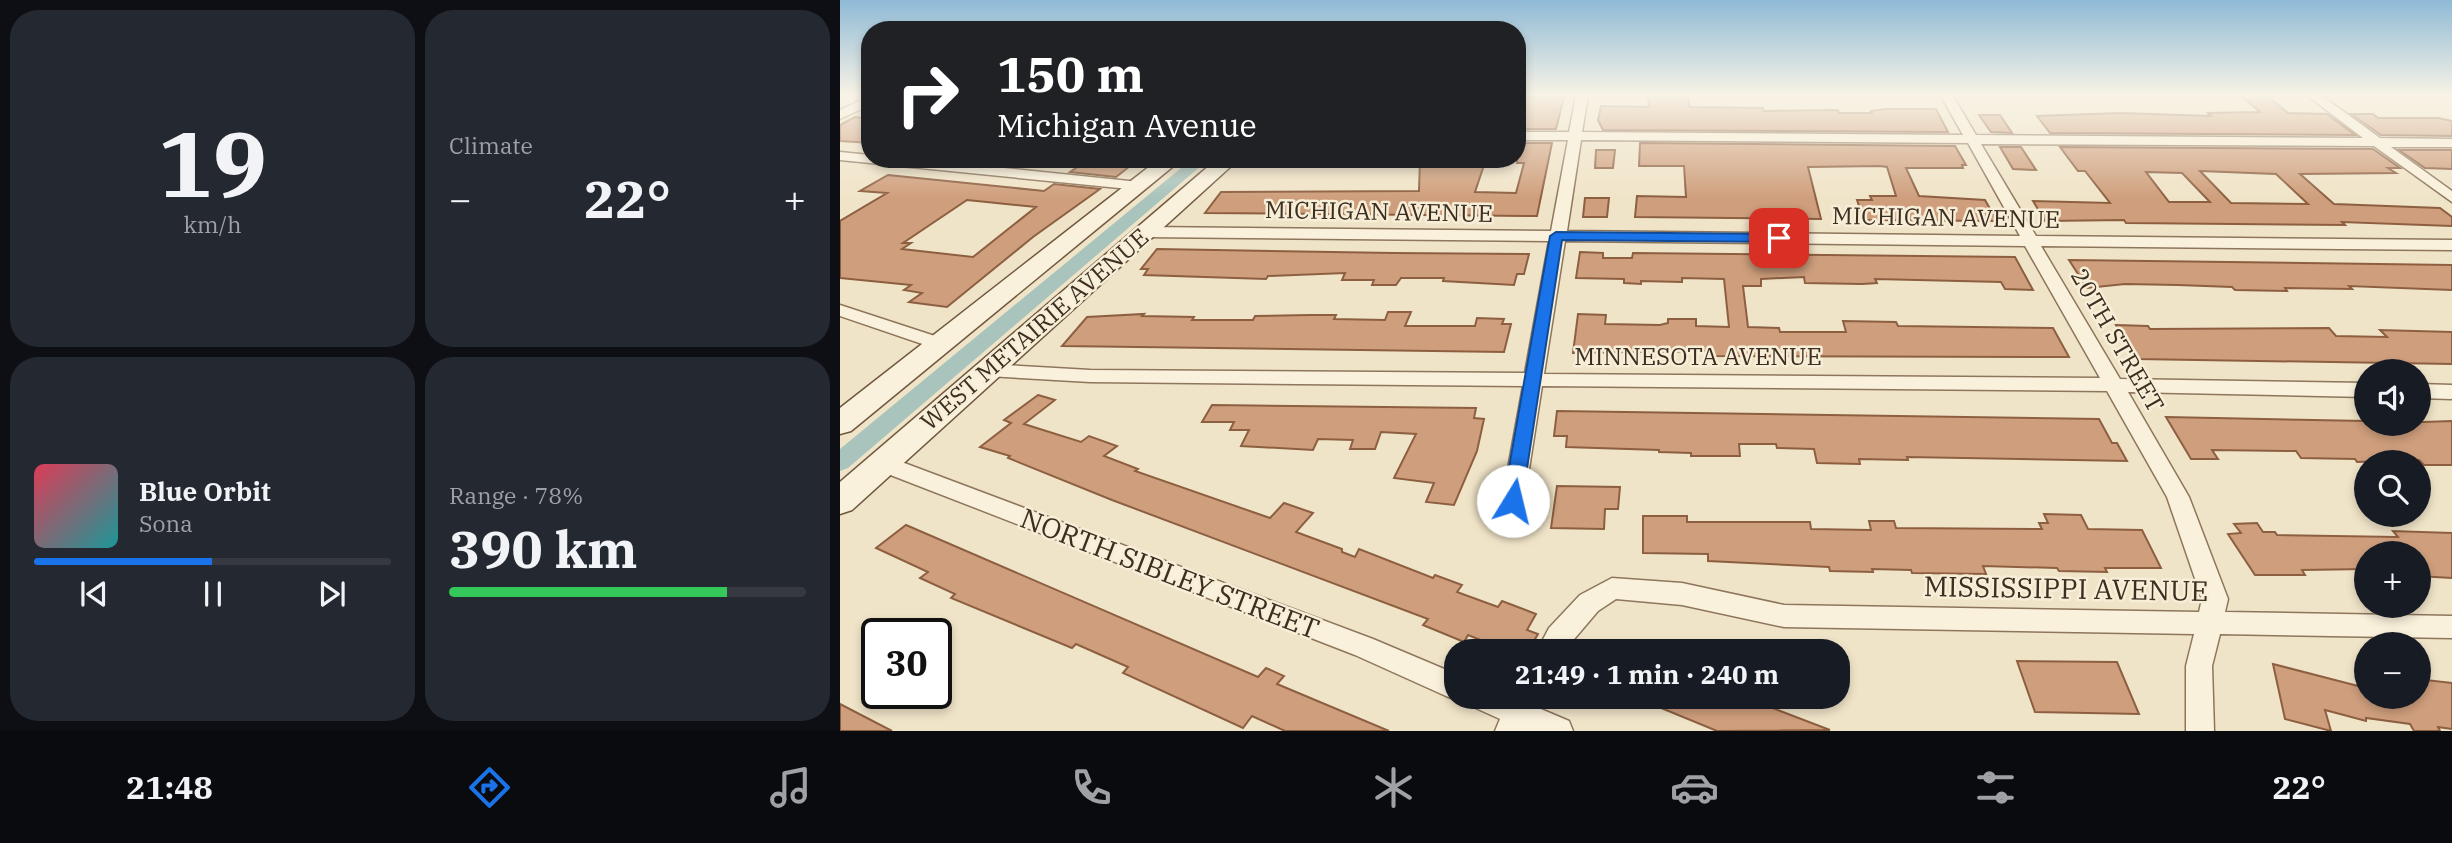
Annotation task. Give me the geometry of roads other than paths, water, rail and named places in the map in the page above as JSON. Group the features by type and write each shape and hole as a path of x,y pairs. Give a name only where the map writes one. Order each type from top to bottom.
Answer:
{"main road":[{"name":"WEST METAIRIE AVENUE","path":"840,424 1161,168"},
{"name":"WEST METAIRIE AVENUE","path":"840,501 1219,168"}],"street":[{"path":"1513,501 1576,130"},
{"name":"20TH STREET","path":"1966,130 2178,497 2215,599 2199,666 2200,731"},
{"path":"2360,130 2452,198"},
{"path":"1526,135 2452,143"},
{"path":"840,156 861,158"},
{"path":"961,168 1139,186"},
{"name":"MICHIGAN AVENUE","path":"1144,232 2452,245"},
{"path":"840,310 940,344"},
{"name":"MINNESOTA AVENUE","path":"988,370 1090,376 2113,385 2354,390"},
{"path":"2431,391 2452,392"},
{"name":"NORTH SIBLEY STREET","path":"883,463 1364,648 1444,682"},
{"name":"MISSISSIPPI AVENUE","path":"1556,639 1588,603 1612,588 1682,594 1784,616 2452,627"},
{"path":"1518,714 1559,731"}],"waterway":[{"path":"840,462 1191,168"}]}
